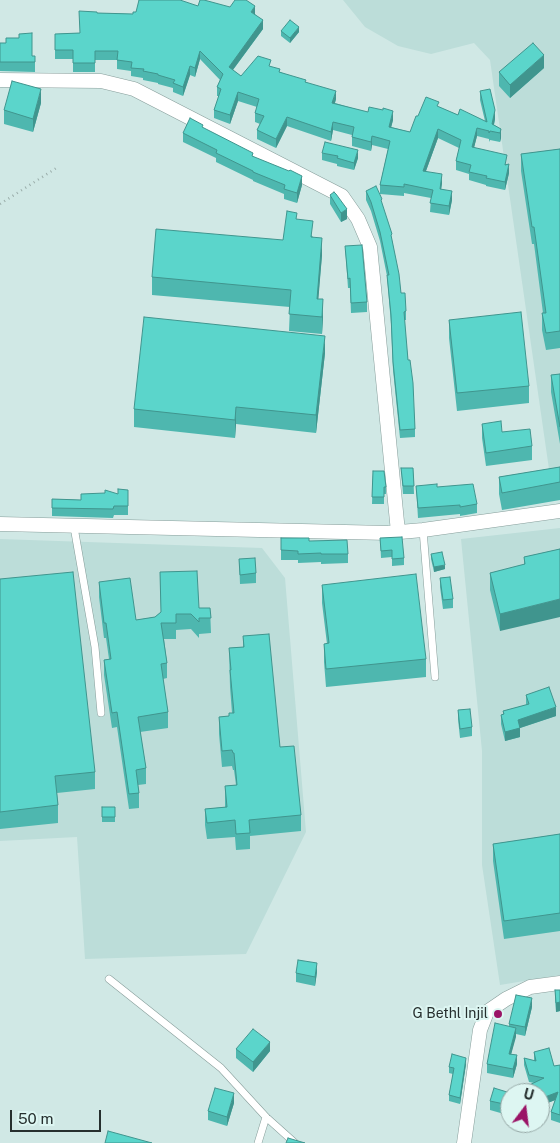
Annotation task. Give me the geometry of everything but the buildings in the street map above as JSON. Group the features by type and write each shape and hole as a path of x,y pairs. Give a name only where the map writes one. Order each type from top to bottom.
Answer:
{"street":[{"path":"0,80 101,81 134,89 342,196 358,219 370,248 398,532"},
{"path":"0,524 388,533 560,511"},
{"path":"464,1143 480,1030 488,1012 506,999 530,987 560,983"}],"lane":[{"path":"74,527 95,647 101,713"},
{"path":"423,530 435,677"},
{"path":"109,979 221,1068 266,1118 295,1143"},
{"path":"258,1143 266,1118"}],"path":[{"path":"0,204 58,167"}],"shaded area":[{"path":"343,0 560,0 560,481 551,483 490,60 474,43 431,54 398,46 365,27"},
{"path":"560,528 560,975 500,985 482,865 482,751 461,539"},
{"path":"0,539 262,548 285,578 306,832 246,954 85,959 77,837 0,841"}],"place":[{"name":"G Bethl Injil","path":"498,1014"}]}
